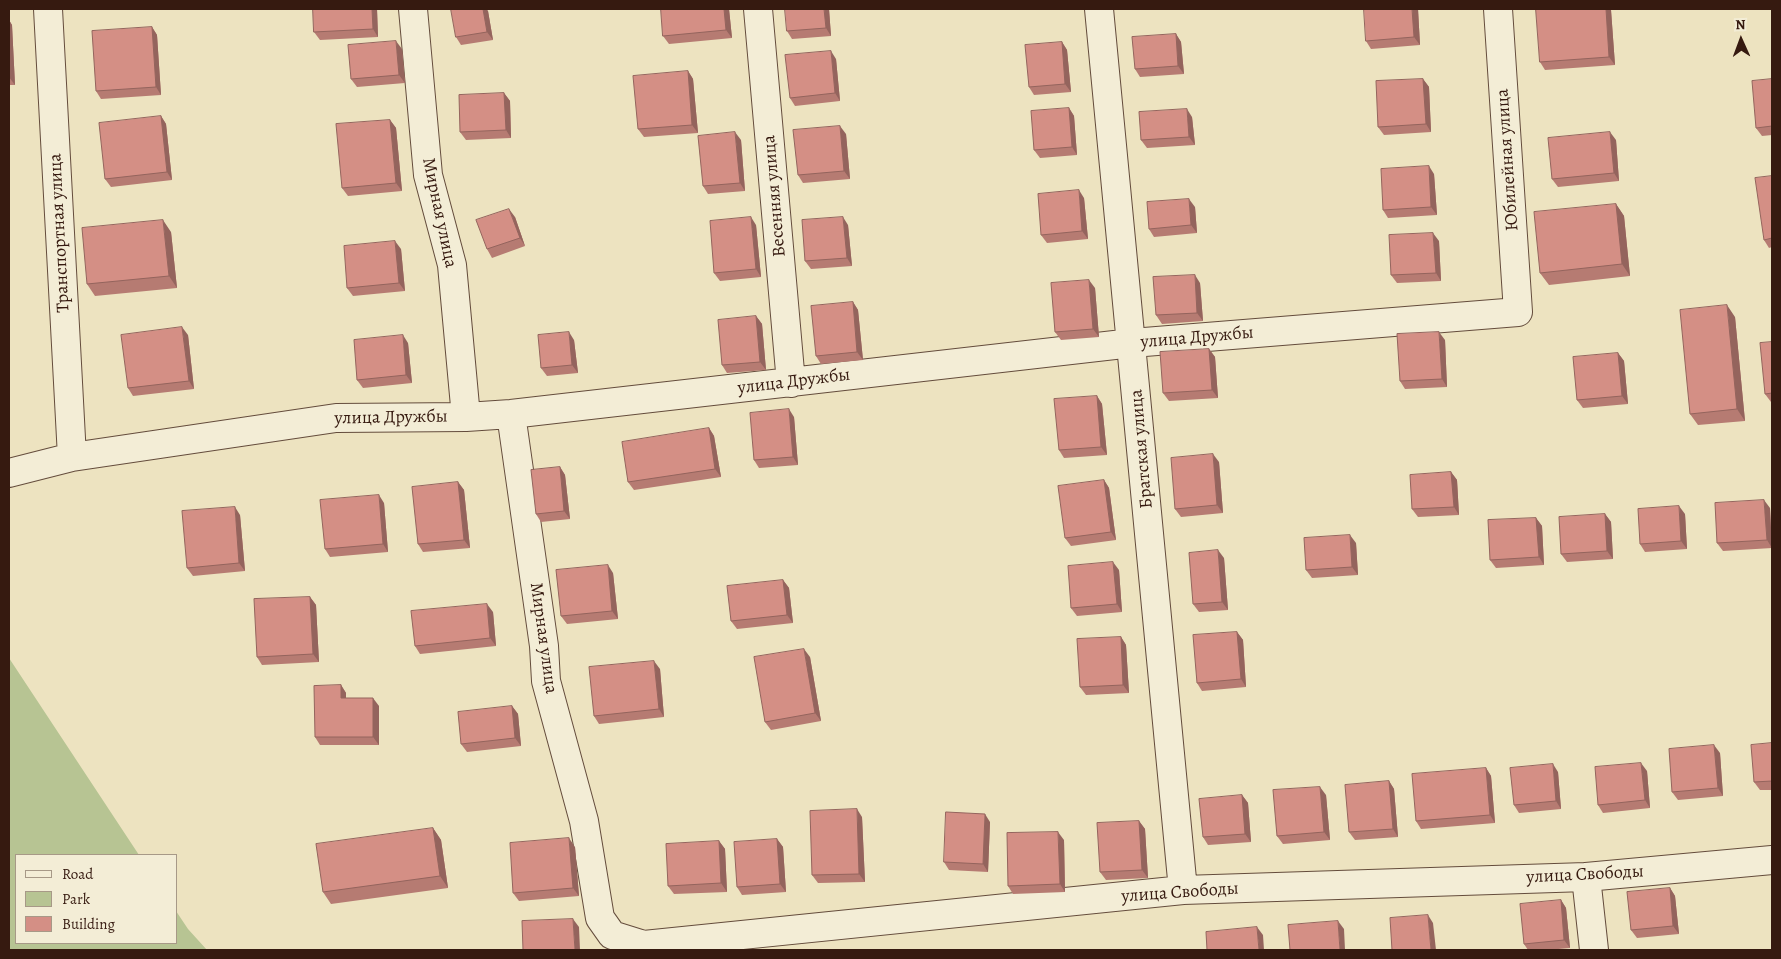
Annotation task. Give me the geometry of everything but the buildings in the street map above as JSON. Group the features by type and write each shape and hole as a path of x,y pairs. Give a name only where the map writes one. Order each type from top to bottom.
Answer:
{"street":[{"name":"Транспортная улица","path":"48,9 72,457"},
{"name":"Мирная улица","path":"412,9 428,175 452,265 466,417"},
{"name":"Весенняя улица","path":"758,9 791,383"},
{"name":"Братская улица","path":"1099,9 1183,890"},
{"name":"Юбилейная улица","path":"1498,9 1518,312"},
{"name":"улица Дружбы","path":"9,473 72,457 336,418 466,417 511,414 1132,343 1518,312"},
{"name":"Мирная улица","path":"511,414 544,646 546,680 584,821 600,918"},
{"name":"улица Свободы","path":"600,918 612,935 644,945 1183,890 1586,877 1772,860"},
{"path":"1586,877 1594,950"}],"green space":[{"path":"9,658 138,854 15,854 15,944 178,944 178,914 188,929 207,950 9,950"}]}
